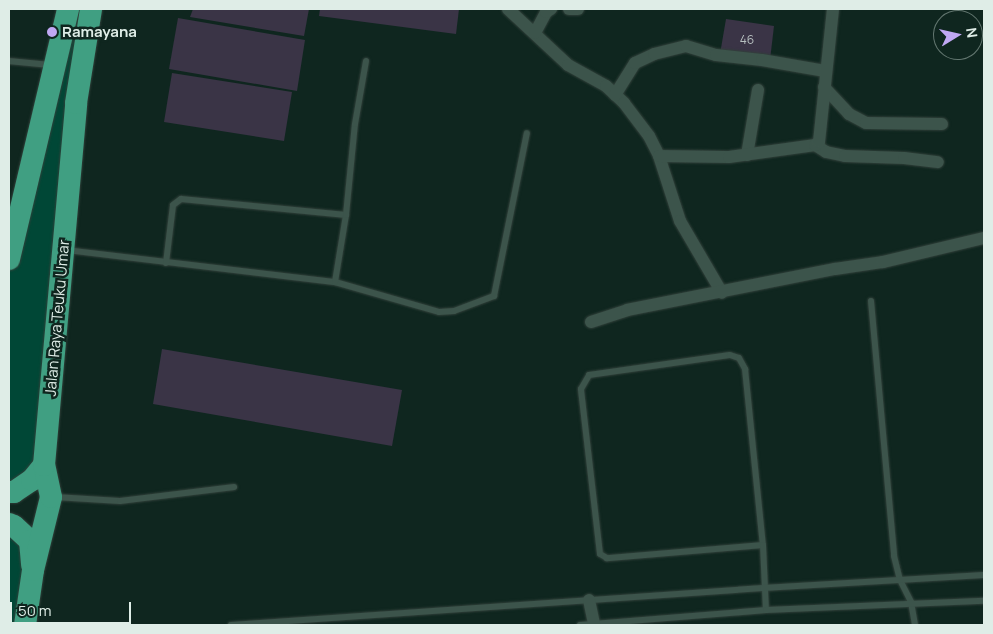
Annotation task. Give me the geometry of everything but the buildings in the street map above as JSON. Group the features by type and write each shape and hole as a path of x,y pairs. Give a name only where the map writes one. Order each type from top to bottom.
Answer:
{"highway":[{"path":"9,259 68,9"},
{"name":"Jalan Raya Teuku Umar","path":"25,625 32,570 52,497 44,465 76,103 91,9"},
{"path":"9,492 14,492 32,480 44,465"},
{"path":"9,524 14,526 30,541 32,570"}],"street":[{"path":"508,9 568,65 606,86 649,136 659,156 680,221 722,293"},
{"path":"535,33 546,12 551,9"},
{"path":"569,9 578,9"},
{"path":"659,156 707,157 747,155 815,144 821,138 824,87 833,9"},
{"path":"615,95 635,63 654,54 686,46 716,55 762,60 826,71"},
{"path":"824,87 849,114 866,123 942,124"},
{"path":"747,155 758,90"},
{"path":"815,144 826,152 845,156 904,158 938,162"},
{"path":"591,322 627,310 722,293 792,277 882,262 984,238"},
{"path":"589,600 594,624"}],"lane":[{"path":"9,61 56,66"},
{"path":"335,282 346,215 356,124 366,61"},
{"path":"63,250 335,282 440,312 454,311 494,296 527,133"},
{"path":"166,262 173,205 181,199 346,215"},
{"path":"871,300 894,556 900,580 912,602 915,625"},
{"path":"763,546 607,558 600,554 581,389 589,375 730,355 739,358 745,369 763,546 763,588 766,610"},
{"path":"52,497 120,501 234,487"},
{"path":"230,625 763,588 984,575"},
{"path":"580,625 766,610 912,602 984,601"}],"green space":[{"path":"68,9 91,9 44,465 9,492 9,259"},
{"path":"9,524 30,541 25,625 9,625"}],"place":[{"name":"Ramayana","path":"52,32"}]}
